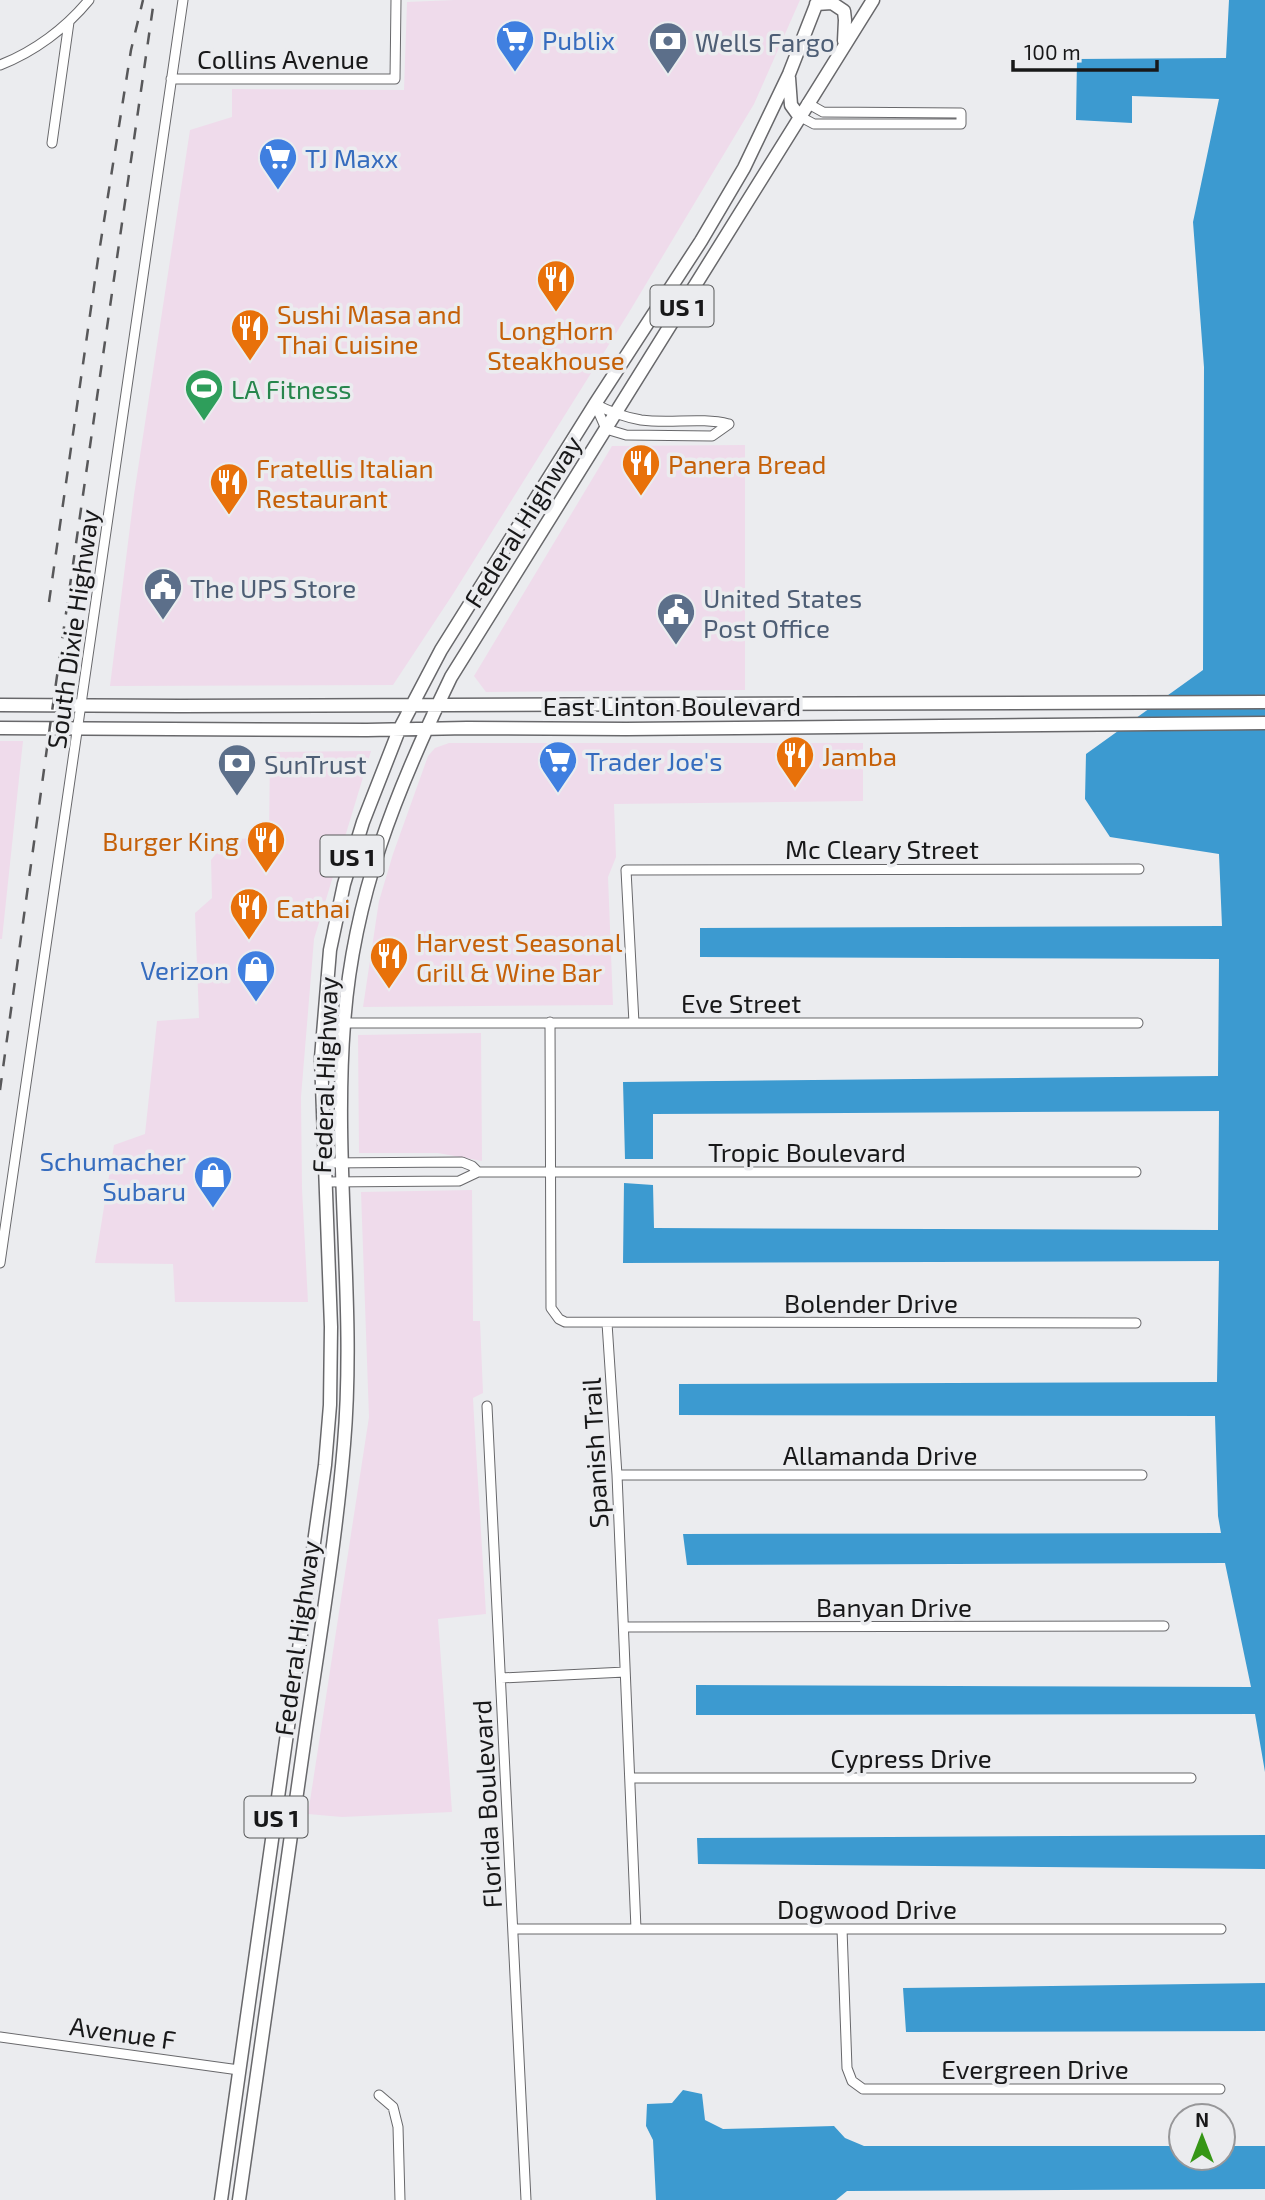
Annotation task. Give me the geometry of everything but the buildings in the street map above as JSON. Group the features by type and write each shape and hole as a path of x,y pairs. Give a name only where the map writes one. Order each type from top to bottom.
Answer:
{"main road":[{"name":"Federal Highway","path":"239,2200 339,1498 349,1332 342,1182 341,1066 352,957 372,865 396,796 452,677 748,197 873,0"},
{"path":"817,2 832,3 844,11 844,45"},
{"name":"US 1","path":"789,74 817,2"},
{"name":"Federal Highway","path":"221,2200 321,1494 330,1386 331,1293 321,1058 330,950 355,844 399,730 441,650 701,241 750,156 789,74"},
{"path":"789,74 790,100 793,110 799,116"},
{"path":"748,197 744,185 750,156"},
{"name":"East Linton Boulevard","path":"0,705 1265,702"},
{"path":"761,705 762,728"},
{"path":"212,728 217,719 235,706"},
{"name":"East Linton Boulevard","path":"0,728 399,730 1265,723"},
{"path":"330,1386 346,1404"}],"street":[{"path":"0,65 44,42 69,22 89,0"},
{"name":"South Dixie Highway","path":"0,1263 183,0"},
{"name":"Collins Avenue","path":"171,79 395,79 396,0"},
{"path":"52,143 69,22"},
{"path":"799,116 814,124 961,124 961,113 823,112 807,103"},
{"path":"595,404 615,414 643,420 714,420 729,424 712,436 626,435 606,429 595,404"},
{"name":"Mc Cleary Street","path":"634,1023 626,870 1139,869"},
{"path":"550,1022 551,1308 559,1319 565,1322 607,1323"},
{"name":"Eve Street","path":"344,1023 1138,1023"},
{"name":"Tropic Boulevard","path":"324,1163 462,1162 478,1172"},
{"name":"Tropic Boulevard","path":"325,1182 459,1181 478,1172 1136,1172"},
{"name":"Bolender Drive","path":"607,1323 1136,1324"},
{"name":"Spanish Trail","path":"607,1323 617,1475 636,1929"},
{"name":"Florida Boulevard","path":"486,1406 526,2200"},
{"name":"Allamanda Drive","path":"617,1475 1142,1475"},
{"name":"Banyan Drive","path":"624,1627 1164,1626"},
{"path":"501,1678 625,1672"},
{"name":"Cypress Drive","path":"630,1778 1191,1778"},
{"name":"Dogwood Drive","path":"513,1929 1221,1929"},
{"name":"Evergreen Drive","path":"842,1929 847,2068 852,2081 863,2089 1220,2089"},
{"name":"Avenue F","path":"0,2037 239,2070"},
{"path":"379,2095 393,2107 398,2127 400,2200"}],"shaded area":[{"path":"800,0 754,104 628,314 393,685 110,686 134,495 190,130 232,117 232,89 404,90 407,2"},
{"path":"745,445 745,690 486,692 474,676 612,446"},
{"path":"0,741 23,741 2,939 0,939"},
{"path":"449,743 863,743 863,801 614,804 616,857 608,877 613,1005 363,1007 379,901 393,854 428,756 435,748"},
{"path":"371,751 314,939 301,1097 302,1189 308,1302 175,1302 173,1264 95,1263 114,1145 145,1134 157,1021 199,1018 195,913 212,898 211,860 228,839 269,838 270,752"},
{"path":"481,1033 482,1161 438,1153 359,1153 358,1035"},
{"path":"472,1190 473,1321 480,1321 483,1393 473,1398 486,1614 438,1619 452,1812 342,1817 308,1814 369,1417 361,1192"}],"water":[{"path":"1229,0 1265,0 1265,1772 1255,1714 696,1715 696,1685 1251,1687 1225,1563 687,1565 683,1534 1221,1533 1218,1516 1215,1416 679,1415 679,1384 1217,1382 1219,1261 623,1263 624,1183 653,1185 654,1228 1218,1230 1219,1111 653,1114 653,1159 625,1159 623,1082 1218,1076 1219,959 700,957 700,928 1222,926 1219,854 1110,837 1085,799 1086,754 1203,670 1204,367 1193,222 1219,99 1132,96 1132,123 1076,120 1077,59 1226,58"},
{"path":"1265,1835 1265,1869 698,1864 697,1838"},
{"path":"1265,1983 1265,2031 906,2032 903,1988"},
{"path":"683,2090 702,2094 705,2120 723,2129 834,2126 845,2138 864,2146 1167,2146 1167,2172 1237,2172 1237,2146 1265,2146 1265,2189 847,2191 836,2200 656,2200 653,2140 646,2126 647,2104 672,2103"}],"railway":[{"path":"49,602 98,259 131,50 143,0"},
{"path":"0,1090 154,0"}],"place":[{"name":"Publix","path":"515,73"},
{"name":"Wells Fargo","path":"668,75"},
{"name":"TJ Maxx","path":"278,191"},
{"name":"LongHorn Steakhouse","path":"556,313"},
{"name":"Sushi Masa and Thai Cuisine","path":"250,362"},
{"name":"LA Fitness","path":"204,422"},
{"name":"Panera Bread","path":"641,497"},
{"name":"Fratellis Italian Restaurant","path":"229,516"},
{"name":"The UPS Store","path":"163,621"},
{"name":"United States Post Office","path":"676,646"},
{"name":"Jamba","path":"795,789"},
{"name":"Trader Joe's","path":"558,794"},
{"name":"SunTrust","path":"237,797"},
{"name":"Burger King","path":"266,874"},
{"name":"Eathai","path":"249,941"},
{"name":"Harvest Seasonal Grill & Wine Bar","path":"389,990"},
{"name":"Verizon","path":"256,1003"},
{"name":"Schumacher Subaru","path":"213,1209"}]}
